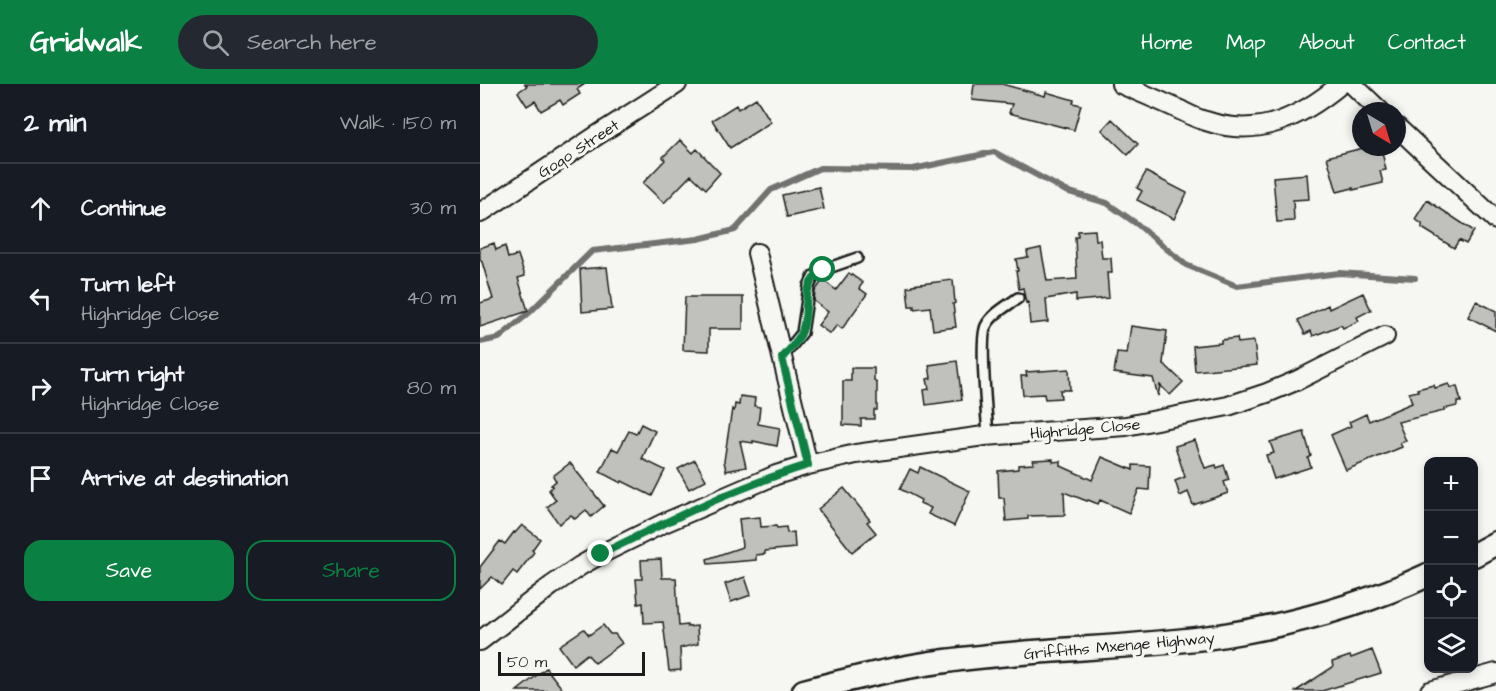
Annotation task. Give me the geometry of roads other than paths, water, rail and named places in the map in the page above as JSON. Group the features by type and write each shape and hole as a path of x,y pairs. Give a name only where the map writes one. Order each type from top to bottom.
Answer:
{"street":[{"name":"Goqo Street","path":"480,213 677,84"},
{"path":"1121,84 1206,122 1248,127 1276,124 1302,112 1341,84"},
{"path":"1352,84 1371,102"},
{"path":"1406,135 1496,220"},
{"path":"757,253 808,465"},
{"name":"Highridge Close","path":"480,641 551,586 601,554 776,475 856,454 988,436 1126,426 1228,406 1298,380 1385,336"},
{"path":"1478,552 1496,543"},
{"name":"Griffiths Mxenge Highway","path":"804,691 878,673 946,660 1218,636 1286,623 1353,604 1406,586 1424,577"},
{"path":"1431,691 1496,673"}],"lane":[{"path":"782,358 802,333 809,286 814,276 823,270 857,258"},
{"path":"988,436 983,347 985,327 1003,308 1018,298"}],"waterway":[{"path":"480,342 499,338 529,313 592,251 698,239 735,230 771,190 820,168 913,169 994,152 1066,191 1107,203 1137,224 1186,265 1237,286 1339,273 1415,278"}]}
